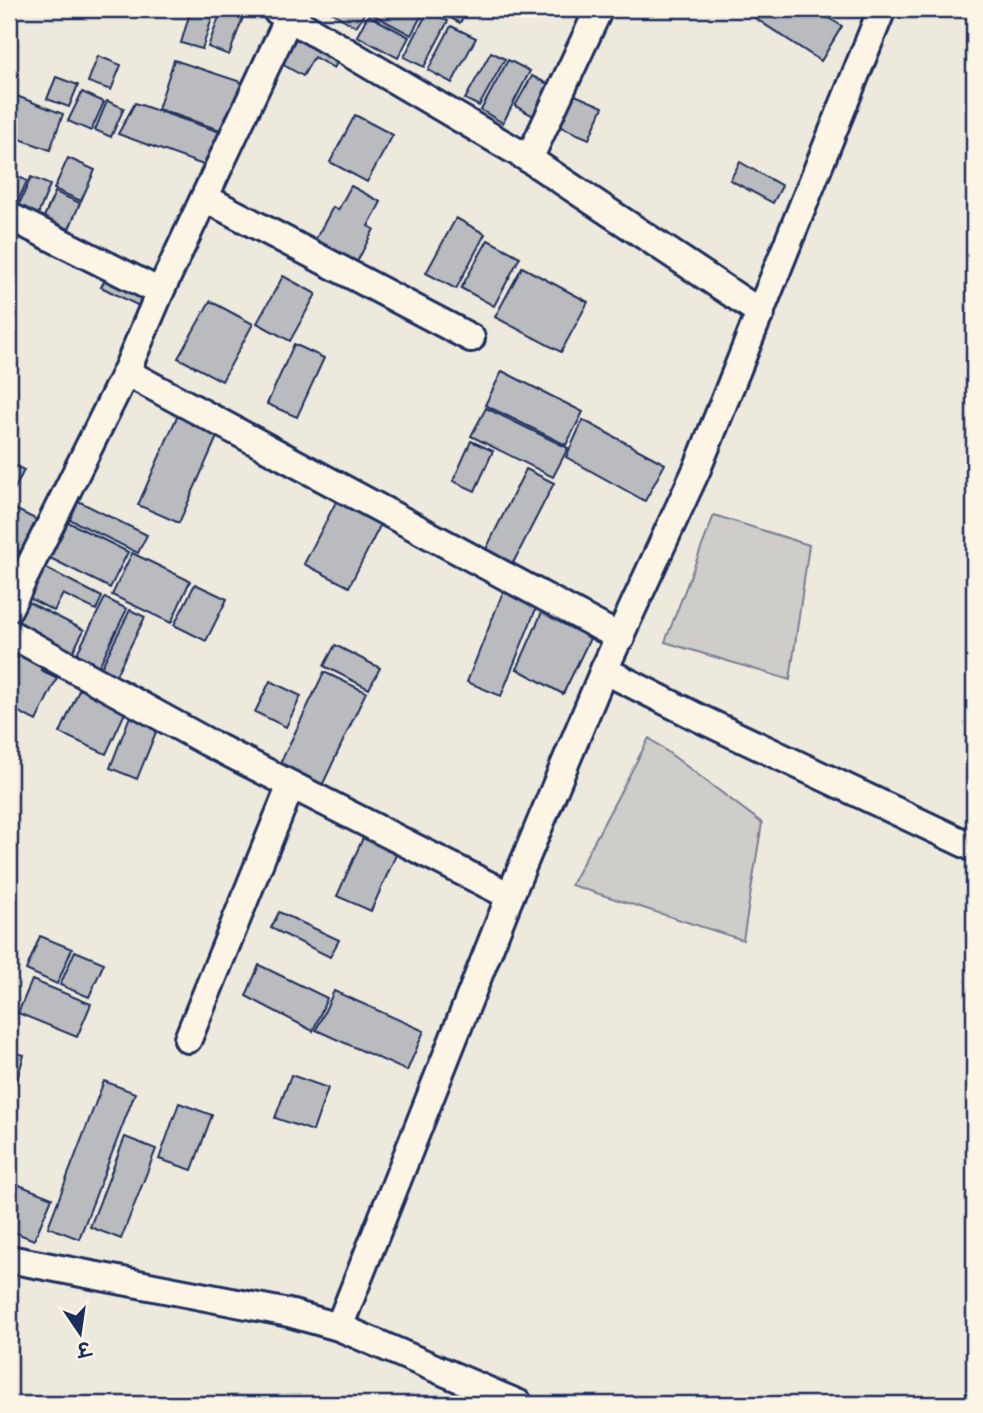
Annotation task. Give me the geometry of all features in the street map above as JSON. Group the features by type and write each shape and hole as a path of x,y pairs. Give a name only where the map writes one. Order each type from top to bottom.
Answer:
{"street":[{"path":"529,159 599,9"},
{"path":"339,1327 510,896 604,670 697,469 882,9"},
{"path":"9,608 20,557 126,372 160,292 205,198 285,11 529,159 761,313"},
{"path":"205,198 471,338"},
{"path":"9,216 160,292"},
{"path":"126,372 621,638"},
{"path":"9,633 291,785 510,896"},
{"path":"604,670 974,848"},
{"path":"188,1039 291,785"},
{"path":"9,1259 289,1313 339,1327 519,1404"}],"shaded area":[{"path":"714,515 809,545 790,680 665,642"},
{"path":"649,738 762,823 743,940 571,885"}],"building":[{"path":"191,9 215,9 202,49 181,43"},
{"path":"222,9 246,9 229,55 208,47"},
{"path":"326,9 367,9 356,27"},
{"path":"375,9 425,9 411,35 372,14"},
{"path":"433,9 468,9 460,23"},
{"path":"741,9 813,9 842,26 821,61"},
{"path":"428,11 448,21 424,67 404,57"},
{"path":"368,15 409,37 398,58 357,36"},
{"path":"303,26 345,50 334,68 314,57 303,76 282,64"},
{"path":"451,26 476,38 452,83 428,70"},
{"path":"491,52 505,59 479,106 465,99"},
{"path":"98,56 121,65 111,90 88,82"},
{"path":"174,60 247,84 223,131 158,109"},
{"path":"508,60 530,71 503,123 481,110"},
{"path":"532,76 558,89 541,120 515,106"},
{"path":"56,77 78,85 69,107 47,99"},
{"path":"82,92 104,102 91,131 68,121"},
{"path":"568,92 603,107 589,139 554,124"},
{"path":"9,93 63,114 50,150 9,135"},
{"path":"107,101 124,108 111,137 95,130"},
{"path":"135,103 220,132 206,166 118,134"},
{"path":"355,115 393,135 367,182 330,162"},
{"path":"68,158 95,170 81,201 54,189"},
{"path":"740,162 782,186 773,203 730,180"},
{"path":"9,172 27,181 13,212 9,210"},
{"path":"31,177 50,185 37,217 17,209"},
{"path":"351,186 381,202 368,226 374,229 355,266 313,244 333,207 338,210"},
{"path":"55,192 80,203 69,229 43,219"},
{"path":"456,218 485,234 456,289 426,273"},
{"path":"488,240 520,257 494,306 461,288"},
{"path":"522,267 588,302 561,352 495,317"},
{"path":"109,272 147,291 139,306 101,287"},
{"path":"283,276 316,294 290,341 257,323"},
{"path":"210,301 253,324 222,381 178,358"},
{"path":"294,344 324,358 297,417 267,404"},
{"path":"502,371 583,412 566,445 485,405"},
{"path":"486,408 568,448 553,477 471,436"},
{"path":"179,412 220,430 179,523 138,505"},
{"path":"583,420 665,464 645,501 566,457"},
{"path":"471,441 493,451 475,491 453,481"},
{"path":"9,463 24,470 9,501"},
{"path":"526,469 554,483 510,569 483,555"},
{"path":"340,494 385,516 349,587 304,564"},
{"path":"76,500 147,535 138,553 67,518"},
{"path":"9,506 39,521 23,553 9,547"},
{"path":"64,520 128,552 110,588 46,556"},
{"path":"132,553 190,581 171,623 112,595"},
{"path":"42,566 102,597 96,610 63,594 54,611 27,597"},
{"path":"195,584 227,599 206,641 174,625"},
{"path":"503,592 537,606 501,696 467,682"},
{"path":"105,598 127,609 97,670 74,659"},
{"path":"24,600 84,630 69,659 10,630"},
{"path":"545,605 594,630 563,694 517,669"},
{"path":"130,610 145,617 114,679 99,672"},
{"path":"335,645 380,668 369,689 324,666"},
{"path":"21,650 45,661 41,670 57,678 36,721 9,707 9,654 18,658"},
{"path":"324,672 366,692 321,788 278,768"},
{"path":"83,681 130,702 106,754 60,733"},
{"path":"270,681 301,696 286,727 255,712"},
{"path":"132,711 160,722 137,779 110,768"},
{"path":"366,831 400,846 371,911 337,896"},
{"path":"279,912 339,940 330,957 271,928"},
{"path":"40,936 72,949 57,984 26,970"},
{"path":"75,951 104,963 89,997 60,985"},
{"path":"259,965 327,998 313,1031 246,996"},
{"path":"32,980 91,1004 77,1037 18,1013"},
{"path":"334,991 424,1031 407,1071 316,1030"},
{"path":"9,1051 24,1055 16,1083 9,1081"},
{"path":"291,1075 328,1088 313,1131 275,1118"},
{"path":"104,1081 135,1093 79,1239 48,1227"},
{"path":"179,1103 212,1115 192,1170 159,1159"},
{"path":"125,1137 156,1149 121,1239 90,1227"},
{"path":"19,1185 52,1198 34,1240 9,1230 9,1210"}]}
